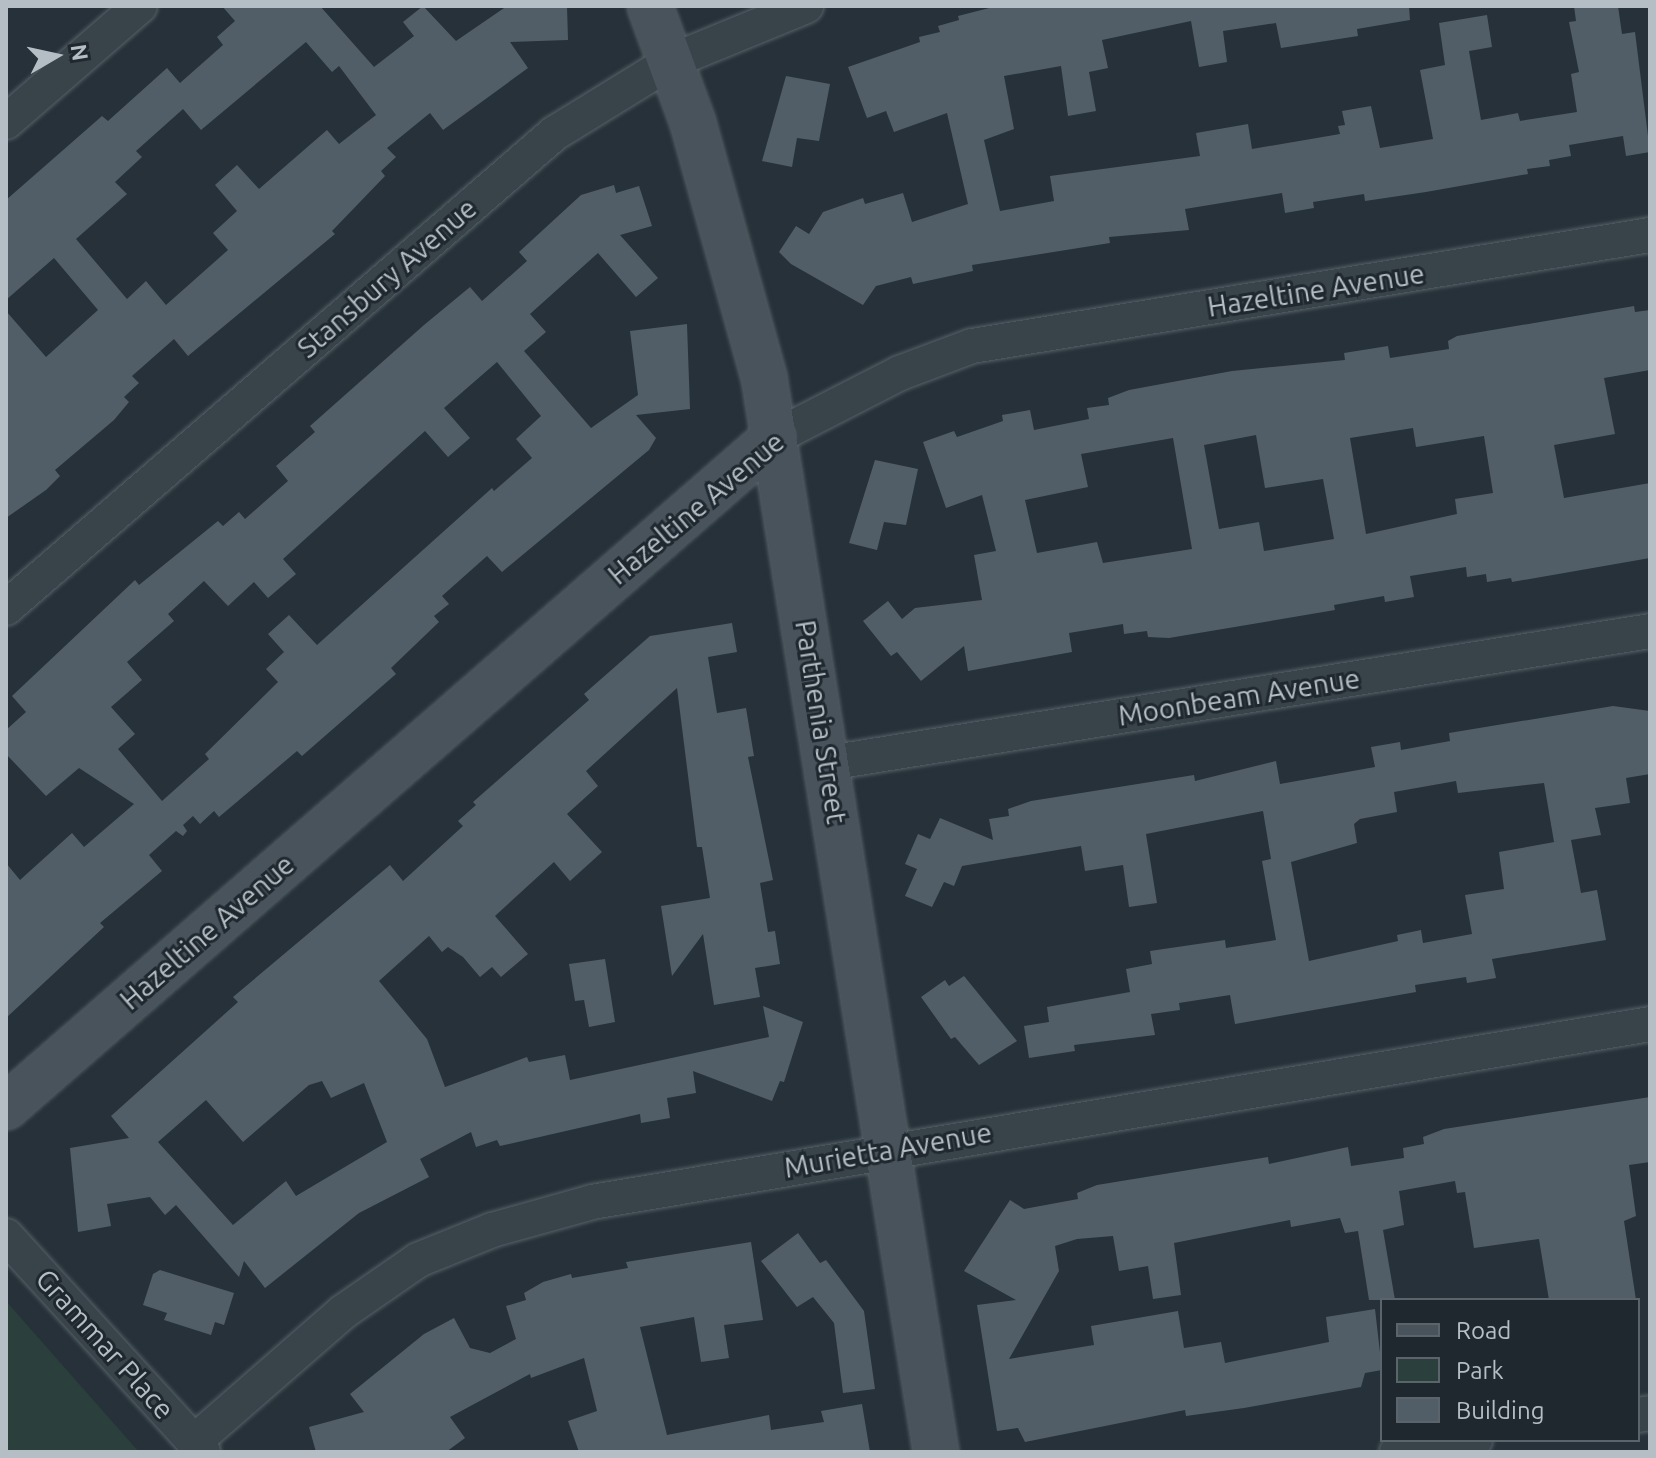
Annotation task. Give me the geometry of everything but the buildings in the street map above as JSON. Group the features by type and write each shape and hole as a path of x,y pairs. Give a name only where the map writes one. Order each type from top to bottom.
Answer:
{"street":[{"path":"6,122 140,6"},
{"name":"Parthenia Street","path":"650,6 672,61 717,199 775,437 936,1452"},
{"name":"Stansbury Avenue","path":"6,608 555,133 672,61 806,6"},
{"name":"Hazeltine Avenue","path":"6,1107 775,437 900,373 972,346 1650,235"},
{"name":"Moonbeam Avenue","path":"828,763 1650,631"},
{"name":"Murietta Avenue","path":"199,1447 343,1312 418,1260 492,1230 592,1202 1650,1024"},
{"name":"Grammar Place","path":"6,1236 199,1447"},
{"path":"1397,1452 1462,1442"}],"green space":[{"path":"6,1301 139,1452 6,1452"}]}
